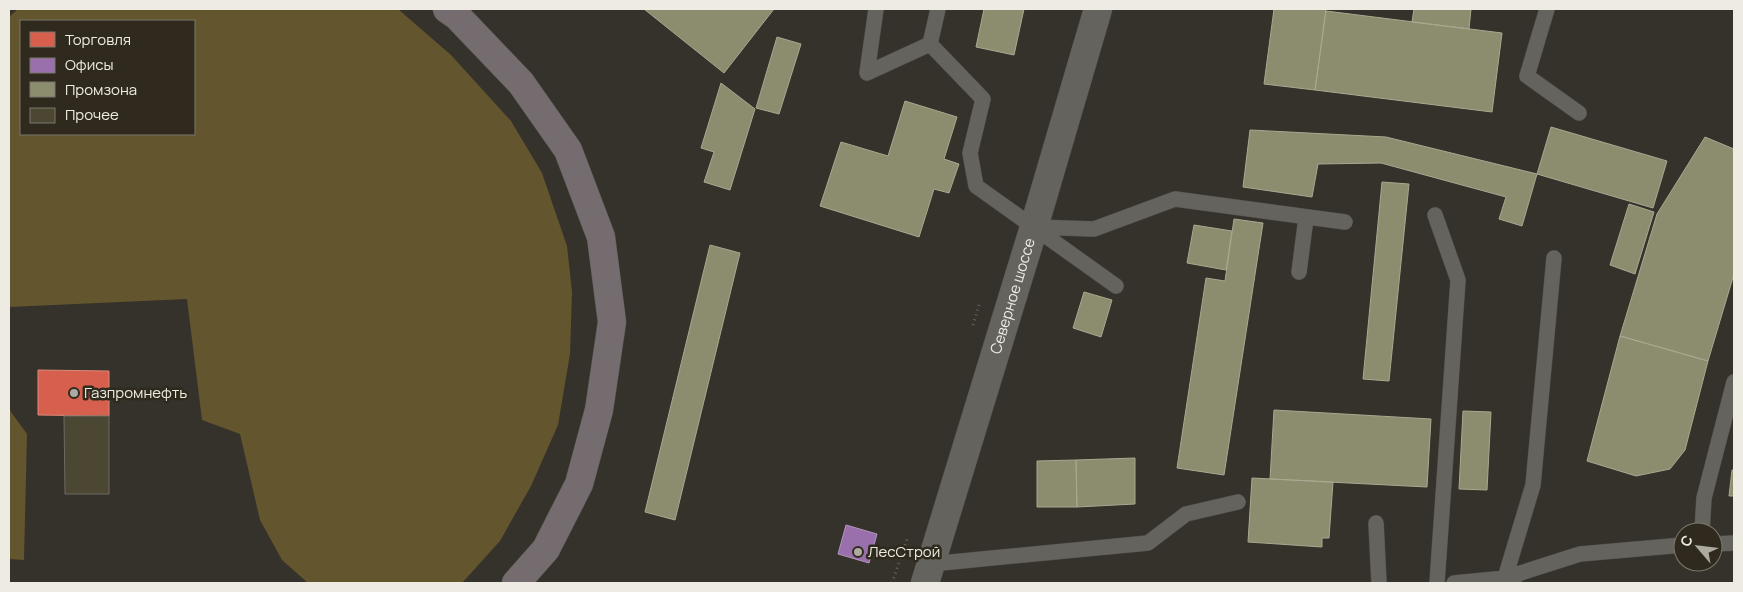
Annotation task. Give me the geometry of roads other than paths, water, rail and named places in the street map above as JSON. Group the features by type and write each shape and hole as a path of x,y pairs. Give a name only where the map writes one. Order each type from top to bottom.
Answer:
{"main road":[{"path":"447,9 457,16 521,83 568,150 601,237 612,322 599,410 579,484 546,548 516,583"}],"street":[{"name":"Северное шоссе","path":"928,574 1034,227 1098,9"}],"lane":[{"path":"876,9 867,73 930,44"},
{"path":"930,44 938,9"},
{"path":"1547,9 1527,76 1580,113"},
{"path":"930,44 982,99 970,153 976,186 1116,286"},
{"path":"1034,227 1094,229 1175,199 1344,222"},
{"path":"1435,215 1458,280 1437,583"},
{"path":"1299,272 1306,218"},
{"path":"1505,578 1533,485 1554,258"},
{"path":"1703,522 1704,498 1734,382"},
{"path":"928,574 1148,543 1186,514 1238,502"},
{"path":"1376,523 1380,583"},
{"path":"1454,583 1505,578 1580,554 1673,546"},
{"path":"1505,578 1520,583"}],"place":[{"name":"Газпромнефть","path":"74,393"},
{"name":"ЛесСтрой","path":"858,552"}]}
